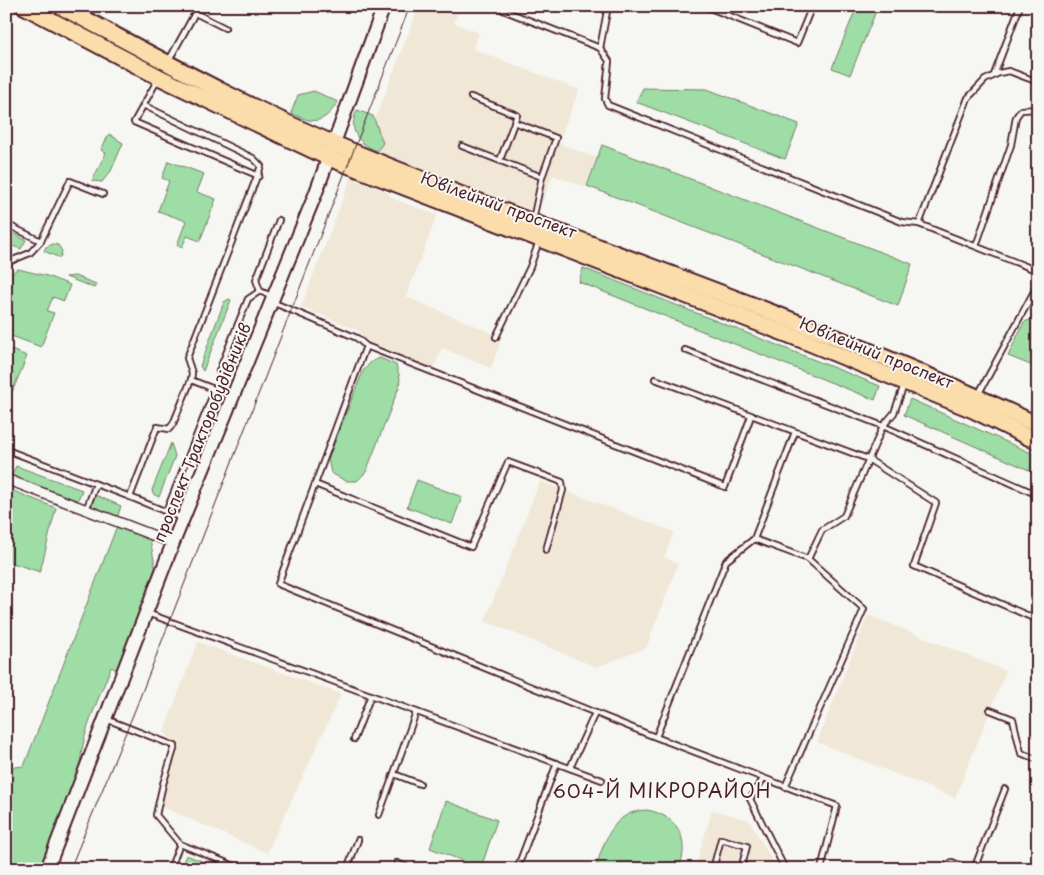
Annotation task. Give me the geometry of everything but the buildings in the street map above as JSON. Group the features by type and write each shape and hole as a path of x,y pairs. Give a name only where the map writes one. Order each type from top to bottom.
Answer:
{"main road":[{"name":"Ювілейний проспект","path":"24,6 159,77 332,151 539,228 746,301 846,350 905,383 1038,425"},
{"name":"Ювілейний проспект","path":"60,6 332,151"},
{"name":"проспект Тракторобудівників","path":"47,869 173,543 332,151 384,6"},
{"name":"Ювілейний проспект","path":"846,350 975,404 1038,442"}],"street":[{"path":"6,480 173,543"}],"lane":[{"path":"504,6 503,10 600,48 609,62 605,99 608,105 902,222 919,224 1038,271"},
{"path":"600,48 608,6"},
{"path":"706,6 797,43 812,6"},
{"path":"994,75 1020,6"},
{"path":"225,28 195,14 134,122 259,176"},
{"path":"919,224 968,98 985,80 994,75 1009,71 1038,82"},
{"path":"470,97 517,115 500,160"},
{"path":"130,498 157,427 169,429 173,424 191,380 188,354 259,176 261,166 253,158 143,105"},
{"path":"976,246 1011,144 1016,117 1021,110 1038,109"},
{"path":"496,338 530,268 539,228 542,177 556,138 514,122"},
{"path":"462,146 542,177"},
{"path":"6,263 30,253 42,241 70,181 103,194"},
{"path":"279,220 256,280 260,291 272,299 357,338 366,346 725,488 751,416"},
{"path":"6,224 42,241"},
{"path":"975,404 1038,284"},
{"path":"219,371 248,299 260,291"},
{"path":"366,346 278,584 594,713 837,806 821,869"},
{"path":"685,350 883,426 1038,495"},
{"path":"655,379 868,459 936,503 914,566 1038,620"},
{"path":"191,380 232,397"},
{"path":"808,559 822,530 844,516 883,426 894,413 905,383"},
{"path":"166,512 214,389"},
{"path":"656,737 726,561 754,538 795,432"},
{"path":"6,452 7,450 183,519"},
{"path":"315,484 471,547 508,462 562,482 563,490 546,550"},
{"path":"86,510 96,484"},
{"path":"754,538 808,559 864,608 785,786"},
{"path":"146,613 602,780"},
{"path":"354,738 371,695"},
{"path":"990,710 1013,719 1021,753 1038,760"},
{"path":"379,815 416,712"},
{"path":"570,768 594,713"},
{"path":"105,719 175,746 156,815 180,844 242,869"},
{"path":"518,869 557,763"},
{"path":"394,774 420,784"},
{"path":"763,779 750,799 785,869"},
{"path":"974,869 1005,789"},
{"path":"713,869 721,839 747,846 741,869"},
{"path":"347,869 358,840"},
{"path":"170,869 180,844"},
{"path":"942,869 952,862 969,869"},
{"path":"397,863 410,869"}],"shaded area":[{"path":"419,6 461,6 454,23 479,33 473,49 579,90 558,143 596,158 585,187 553,175 537,215 364,148"},
{"path":"351,178 385,191 394,199 437,215 406,297 502,337 491,368 442,348 433,369 369,344 358,330 301,307"},
{"path":"540,481 674,532 664,557 678,564 646,648 596,667 485,621"},
{"path":"868,615 1006,671 955,798 817,742"},
{"path":"198,642 341,694 267,853 156,804 173,742 164,731"},
{"path":"712,810 749,820 777,869 695,869"}],"green space":[{"path":"857,6 878,6 850,75 832,68"},
{"path":"643,88 707,89 799,124 785,159 636,102"},
{"path":"314,91 338,102 333,110 317,120 306,119 291,113 298,95"},
{"path":"357,110 373,116 383,143 377,151 364,144 356,135 354,117"},
{"path":"109,134 123,143 111,171 102,182 92,181 106,153 101,150"},
{"path":"602,145 912,264 898,306 587,186"},
{"path":"168,161 204,174 197,192 216,199 200,241 187,236 182,247 177,245 186,221 158,211 169,181 162,178"},
{"path":"12,233 26,240 21,249 7,244"},
{"path":"53,244 58,245 62,251 60,258 44,251 46,247"},
{"path":"583,268 880,386 875,400 579,282"},
{"path":"18,269 47,276 70,285 64,301 53,297 47,311 54,313 41,347 6,334 5,308 7,288 9,279"},
{"path":"75,276 96,284 94,288 66,277"},
{"path":"229,299 231,300 203,371 200,366 224,302"},
{"path":"1038,317 1038,368 1008,356 1024,322"},
{"path":"6,348 27,356 6,407"},
{"path":"380,358 396,365 400,378 399,387 366,472 357,481 346,481 331,473 328,459 363,371 371,362"},
{"path":"910,399 1038,456 1038,474 904,415"},
{"path":"171,443 175,456 159,497 153,494 152,490"},
{"path":"16,466 82,490 77,502 11,477"},
{"path":"417,480 462,497 452,524 407,507"},
{"path":"6,488 56,508 40,572 6,561"},
{"path":"95,495 121,506 117,518 90,508"},
{"path":"117,526 150,539 156,571 118,670 111,667 92,714 84,739 80,764 41,869 6,869 6,768 24,766"},
{"path":"446,801 497,820 481,868 430,848"},
{"path":"647,810 667,818 679,831 683,848 679,869 595,869 602,848 618,822 635,812"},
{"path":"186,855 223,869 180,869"}],"tram line":[{"path":"70,869 135,710 410,6"}],"district":[{"name":"604-Й МІКРОРАЙОН","path":"662,790"}]}
